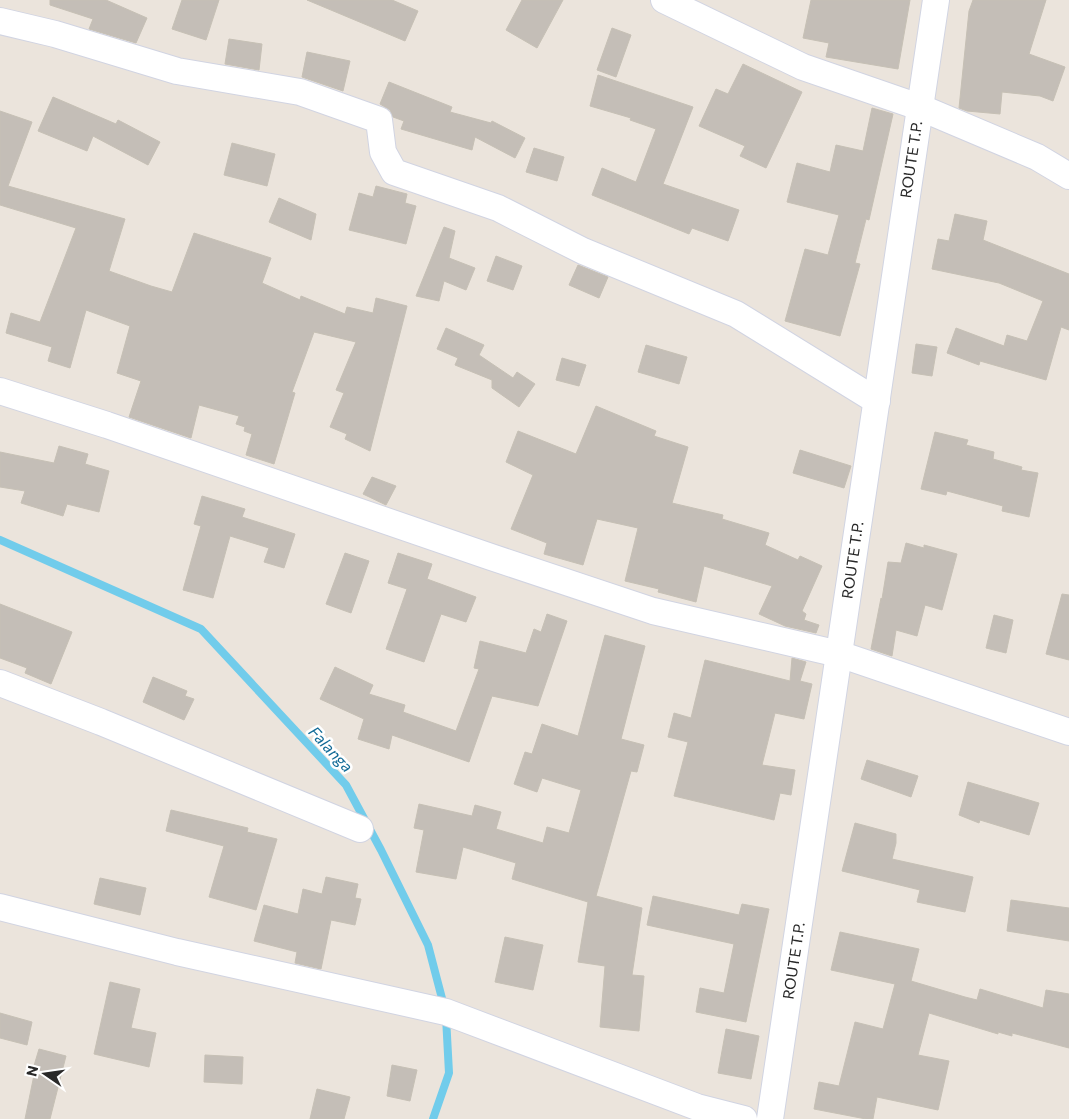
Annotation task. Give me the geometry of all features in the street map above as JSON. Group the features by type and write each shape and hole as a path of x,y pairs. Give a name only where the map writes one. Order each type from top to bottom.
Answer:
{"street":[{"path":"664,0 803,67 919,107 1037,157 1069,176"},
{"name":"ROUTE T.P.","path":"770,1119 807,880 936,0"},
{"path":"0,21 55,34 177,72 300,92 379,120 383,152 394,172 498,208 583,251 736,314 877,401"},
{"path":"0,391 116,428 653,611 839,654 1069,732"},
{"path":"0,683 101,722 360,829"},
{"path":"0,907 177,952 446,1012 698,1107 744,1119"}],"building":[{"path":"50,0 106,0 147,18 136,43 89,29 93,19 50,5"},
{"path":"182,0 219,0 206,40 172,29"},
{"path":"307,0 392,0 418,11 405,41"},
{"path":"522,0 563,0 537,48 506,30"},
{"path":"811,0 910,0 898,69 826,57 829,43 803,38"},
{"path":"973,0 1046,0 1029,54 1065,67 1053,101 1040,96 1002,92 1000,114 967,111 959,108 969,11"},
{"path":"612,28 631,35 616,77 597,70"},
{"path":"229,39 262,44 259,70 225,64"},
{"path":"307,52 350,61 343,91 302,77"},
{"path":"743,64 802,92 766,168 740,156 745,146 699,126 716,89 728,94"},
{"path":"598,75 693,107 663,184 739,210 728,241 692,228 689,234 592,195 602,168 636,182 656,129 630,120 631,118 590,106"},
{"path":"389,82 452,107 450,112 491,123 492,121 525,138 515,158 475,137 472,150 401,129 404,121 393,117 390,110 380,104"},
{"path":"53,97 116,124 118,120 160,142 148,165 93,136 87,151 38,131"},
{"path":"872,108 893,114 869,220 866,219 855,263 860,264 840,336 785,321 805,249 828,255 839,215 787,202 797,163 830,172 836,145 863,151"},
{"path":"0,111 32,122 8,186 125,219 109,271 172,292 194,233 271,258 262,283 300,300 301,296 345,314 347,307 373,313 376,298 407,306 370,451 345,439 347,434 330,427 344,393 336,390 356,342 314,332 292,392 295,393 274,464 246,455 252,434 244,431 245,427 236,424 239,416 199,405 191,438 129,417 141,381 117,373 130,326 86,310 70,368 48,361 52,347 6,333 11,313 40,322 76,228 0,205"},
{"path":"232,143 275,154 267,186 224,175"},
{"path":"534,148 564,157 557,181 526,172"},
{"path":"376,186 407,194 405,203 416,206 406,244 349,230 359,193 373,197"},
{"path":"279,198 316,214 311,240 269,222"},
{"path":"955,214 987,221 983,240 1069,274 1069,330 1061,327 1046,380 980,361 979,365 947,353 956,328 1004,346 1007,335 1027,341 1043,301 999,283 932,269 938,239 949,241"},
{"path":"444,227 455,231 449,258 475,268 466,290 444,281 439,301 416,296"},
{"path":"496,256 522,266 513,290 487,281"},
{"path":"578,265 608,277 599,298 569,285"},
{"path":"446,328 484,345 479,355 513,378 517,372 535,384 519,407 492,388 492,380 455,365 458,358 437,349"},
{"path":"916,344 937,347 932,376 912,373"},
{"path":"646,345 687,357 679,384 638,372"},
{"path":"562,358 586,365 579,386 556,380"},
{"path":"596,406 656,431 654,436 688,447 672,503 723,515 722,519 769,533 765,545 798,560 800,556 822,566 802,611 806,614 804,620 819,625 816,633 785,626 759,614 772,586 704,566 696,602 658,592 659,589 625,581 638,528 597,519 583,565 544,554 547,543 511,529 533,475 506,462 518,431 576,454"},
{"path":"935,432 968,440 966,445 994,452 993,459 1022,467 1021,470 1038,473 1029,517 1002,511 1003,506 947,491 946,495 921,489"},
{"path":"59,446 88,454 85,464 109,471 99,512 67,504 63,516 21,503 25,491 0,487 0,452 54,463"},
{"path":"800,450 851,466 844,488 793,473"},
{"path":"372,477 396,486 386,505 363,494"},
{"path":"202,496 245,509 242,517 295,534 284,568 264,562 269,548 230,536 213,598 183,590 201,526 194,524"},
{"path":"906,543 924,548 924,545 957,554 942,610 925,605 917,636 896,630 892,656 871,649 888,562 901,563"},
{"path":"345,553 369,561 351,613 326,604"},
{"path":"398,553 432,564 427,579 476,597 466,622 441,614 424,662 386,649 407,589 388,583"},
{"path":"1062,594 1069,595 1069,660 1046,654"},
{"path":"0,604 72,632 51,684 25,673 27,668 0,658"},
{"path":"547,614 567,621 538,706 492,696 469,762 392,735 389,749 358,739 364,719 320,699 335,667 373,685 369,694 405,705 403,712 456,731 479,669 474,668 480,641 526,653 534,629 541,632"},
{"path":"994,615 1013,620 1006,653 986,648"},
{"path":"605,635 645,646 621,739 644,745 637,772 631,771 596,896 642,908 632,975 644,976 639,1031 600,1027 605,966 578,962 588,902 512,879 516,863 463,847 456,879 416,872 424,830 414,828 419,804 472,816 475,805 501,812 496,829 543,843 547,827 569,833 581,790 542,778 537,792 514,784 525,752 532,754 542,724 578,736"},
{"path":"792,658 806,662 800,681 812,684 804,719 775,713 762,765 795,770 791,795 780,793 774,820 674,796 688,742 668,737 674,713 691,718 705,660 790,681"},
{"path":"153,677 187,691 185,696 194,699 184,720 143,702"},
{"path":"867,760 918,776 911,797 861,779"},
{"path":"968,782 1039,803 1029,835 980,820 979,823 959,815"},
{"path":"171,810 248,828 247,832 277,839 256,910 209,897 224,846 166,831"},
{"path":"855,823 896,834 892,859 973,877 965,912 917,902 920,890 842,871"},
{"path":"326,877 358,884 355,898 361,899 355,925 331,920 321,969 295,963 297,952 254,941 264,905 298,914 303,889 322,894"},
{"path":"100,878 146,888 140,915 94,904"},
{"path":"653,896 739,915 742,904 769,909 746,1022 696,1012 700,988 724,993 734,944 647,925"},
{"path":"1011,900 1069,908 1069,941 1007,931"},
{"path":"840,932 919,949 911,981 965,997 977,1000 980,989 1043,1008 1046,990 1069,994 1069,1048 1012,1033 1012,1036 998,1032 998,1034 929,1013 918,1055 949,1061 938,1110 877,1097 873,1119 814,1109 819,1082 839,1086 855,1022 883,1029 895,984 831,970"},
{"path":"505,937 543,945 533,990 495,982"},
{"path":"110,982 140,989 131,1028 156,1033 149,1067 94,1054"},
{"path":"0,1013 32,1022 27,1045 0,1038"},
{"path":"726,1029 759,1036 751,1079 718,1073"},
{"path":"39,1049 66,1056 50,1119 25,1119 35,1070 33,1069"},
{"path":"205,1055 243,1057 242,1084 204,1082"},
{"path":"392,1065 417,1070 410,1101 387,1096"},
{"path":"317,1089 350,1097 344,1119 310,1119"}],"waterway":[{"name":"Falanga","path":"0,540 201,629 346,785 381,850 428,945 444,1006"},
{"name":"Falanga","path":"433,1119 449,1073 446,1017"}]}
